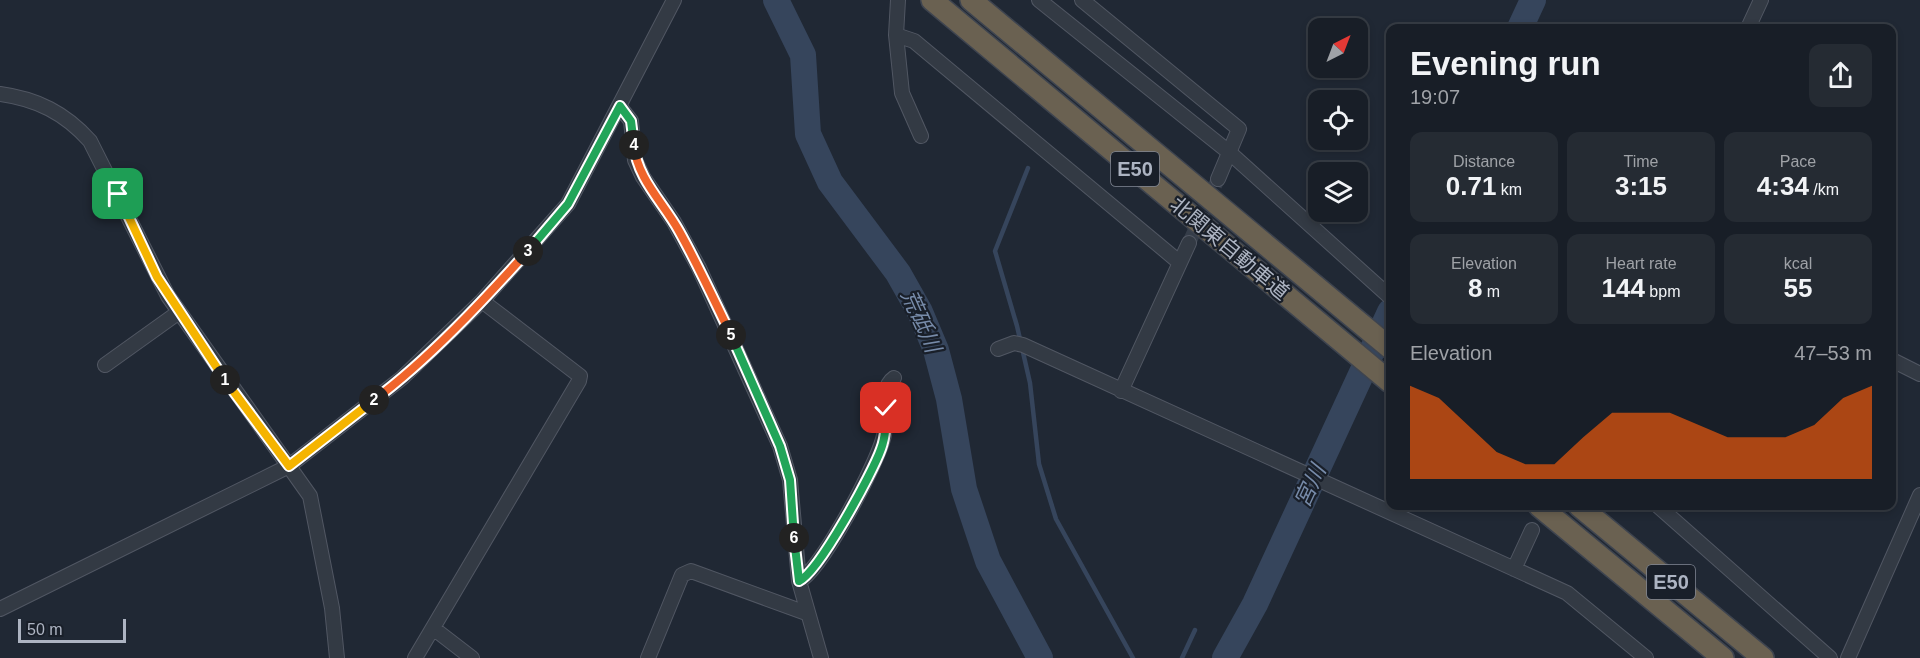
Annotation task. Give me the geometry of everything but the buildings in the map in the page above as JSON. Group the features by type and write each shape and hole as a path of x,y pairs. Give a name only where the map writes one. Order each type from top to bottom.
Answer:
{"highway":[{"name":"北関東自動車道","path":"932,0 1386,379"},
{"name":"北関東自動車道","path":"971,0 1386,345"},
{"name":"E50","path":"1544,510 1723,658"},
{"name":"E50","path":"1585,510 1763,658"}],"street":[{"path":"0,609 289,466 402,378 482,301 568,204 674,0"},
{"path":"898,0 896,35 902,93 921,136"},
{"path":"1039,0 1230,153 1386,294"},
{"path":"1082,0 1239,129 1218,179"},
{"path":"1750,24 1761,0"},
{"path":"896,35 914,41 1179,262"},
{"path":"0,94 44,104 72,123 90,141 99,155 157,277 178,312 304,485 313,506 332,608 338,658"},
{"path":"620,106 631,121 635,160 674,222 699,268 780,446 790,480 799,581 806,612 816,633 821,658"},
{"path":"1121,391 1189,243"},
{"path":"415,658 580,376 482,301"},
{"path":"105,365 178,312"},
{"path":"998,349 1019,343 1514,569 1576,600 1646,658"},
{"path":"1896,362 1920,374"},
{"path":"799,581 805,578 824,553 873,468 885,431 887,385 894,378"},
{"path":"1848,658 1920,495"},
{"path":"1663,510 1830,658"},
{"path":"1514,569 1532,530"},
{"path":"648,658 682,574 691,571 806,612"},
{"path":"433,628 472,658"}],"waterway":[{"name":"荒砥川","path":"776,0 803,55 808,134 830,182 898,273 920,312 936,350 949,399 964,489 988,561 1040,658"},
{"name":"宮川","path":"1522,24 1533,0"},
{"path":"1028,168 995,251 1017,326 1030,383 1039,464 1056,519 1133,658"},
{"name":"宮川","path":"1225,658 1255,604 1386,321"},
{"path":"1182,658 1195,630"}],"tunnel":[{"path":"1189,243 1218,179"}],"route":[{"path":"118,194 168,296 258,426 289,466 402,378 482,301 568,204 620,106 627,112 631,121 635,160 643,177 674,222 699,268 780,446 790,480 799,581 805,578 824,553 873,468 882,448 886,408"}]}
